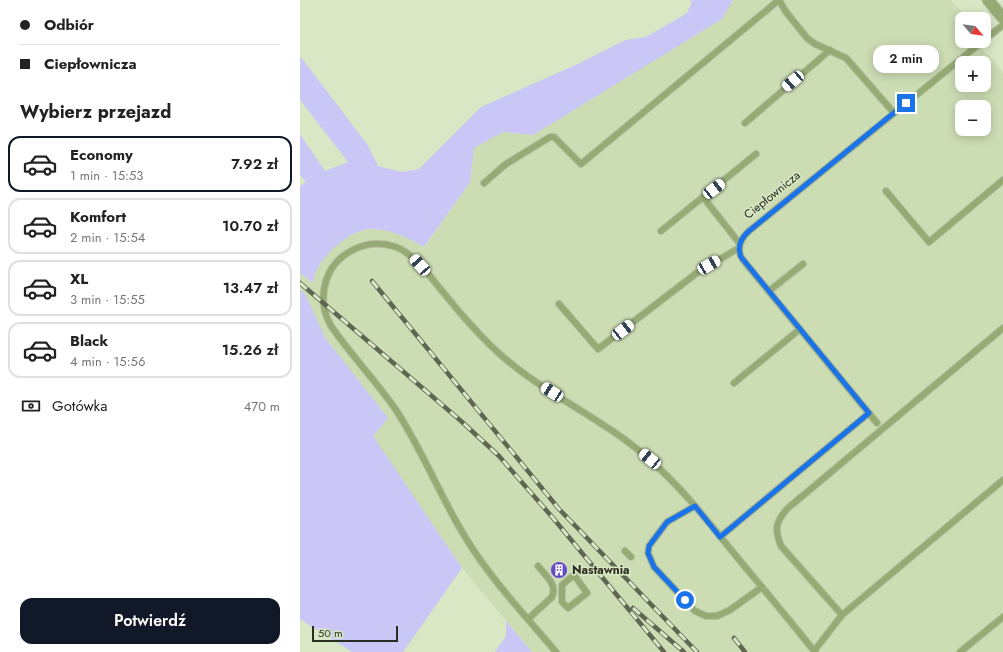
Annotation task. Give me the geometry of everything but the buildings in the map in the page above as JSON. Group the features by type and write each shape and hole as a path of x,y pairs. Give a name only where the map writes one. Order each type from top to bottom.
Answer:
{"street":[{"path":"988,0 1003,18"}],"lane":[{"path":"484,183 506,164 550,137 554,137 581,164 779,0 786,12 807,38 815,44 846,58 894,113"},
{"name":"Ciepłownicza","path":"991,35 1003,25"},
{"name":"Ciepłownicza","path":"740,246 742,238 749,231 975,48"},
{"path":"745,123 830,50"},
{"path":"661,231 756,154"},
{"path":"886,190 930,242 1003,180"},
{"path":"703,197 740,246 741,257 877,423"},
{"path":"556,652 493,576 471,546 447,505 407,428 381,389 338,336 325,315 323,303 327,280 332,269 340,259 350,251 362,246 382,244 394,247 412,256 466,319 496,351 542,386 611,429 634,446 665,473 695,506 815,651 842,615 1003,480"},
{"path":"559,304 598,350 698,272 740,246"},
{"path":"769,291 803,264"},
{"path":"734,383 800,328"},
{"path":"842,615 781,546 777,537 777,526 780,517 788,508 1003,328"},
{"path":"720,537 869,413"},
{"path":"695,506 667,522 649,546 648,553 654,567 695,611 706,616 717,616 730,610 762,587"},
{"path":"625,550 631,557"},
{"path":"528,618 552,597 554,592 553,585 538,566"},
{"path":"574,576 587,592 568,608 562,602 562,594 562,585 574,576"},
{"path":"554,592 562,594"},
{"path":"960,652 1003,617"}],"shaded area":[{"path":"690,0 733,0 722,19 533,135 503,132 474,148 470,182 424,247 405,237 384,230 362,230 346,238 325,257 316,271 313,283 300,273 300,186 306,182 300,175 300,134 325,171 348,162 300,100 300,56 367,144 378,166 402,172 419,169 481,107 580,63 625,40 646,37 687,13 692,2"},
{"path":"733,0 951,0 962,12 955,12 955,48 982,48 983,51 990,56 955,56 955,92 991,92 991,58 1003,73 1003,652 532,652 462,568 373,436 388,418 326,339 305,294 300,290 300,273 313,283 315,272 335,246 355,232 369,229 387,230 403,235 425,247 470,182 474,148 503,132 533,135 733,3"},
{"path":"300,290 305,294 326,339 388,418 373,436 462,568 403,652 352,652 300,619"},
{"path":"506,621 532,652 495,652 506,636"}],"railway":[{"path":"372,281 559,509 697,652"},
{"path":"300,283 461,421 499,456 553,518 664,652"},
{"path":"633,608 684,652"},
{"path":"734,638 745,652"}],"place":[{"name":"Nastawnia","path":"559,570"}],"route":[{"path":"685,600 654,567 648,553 649,546 667,522 673,517 695,506 720,537 869,413 741,257 739,248 742,238 906,103"}]}
